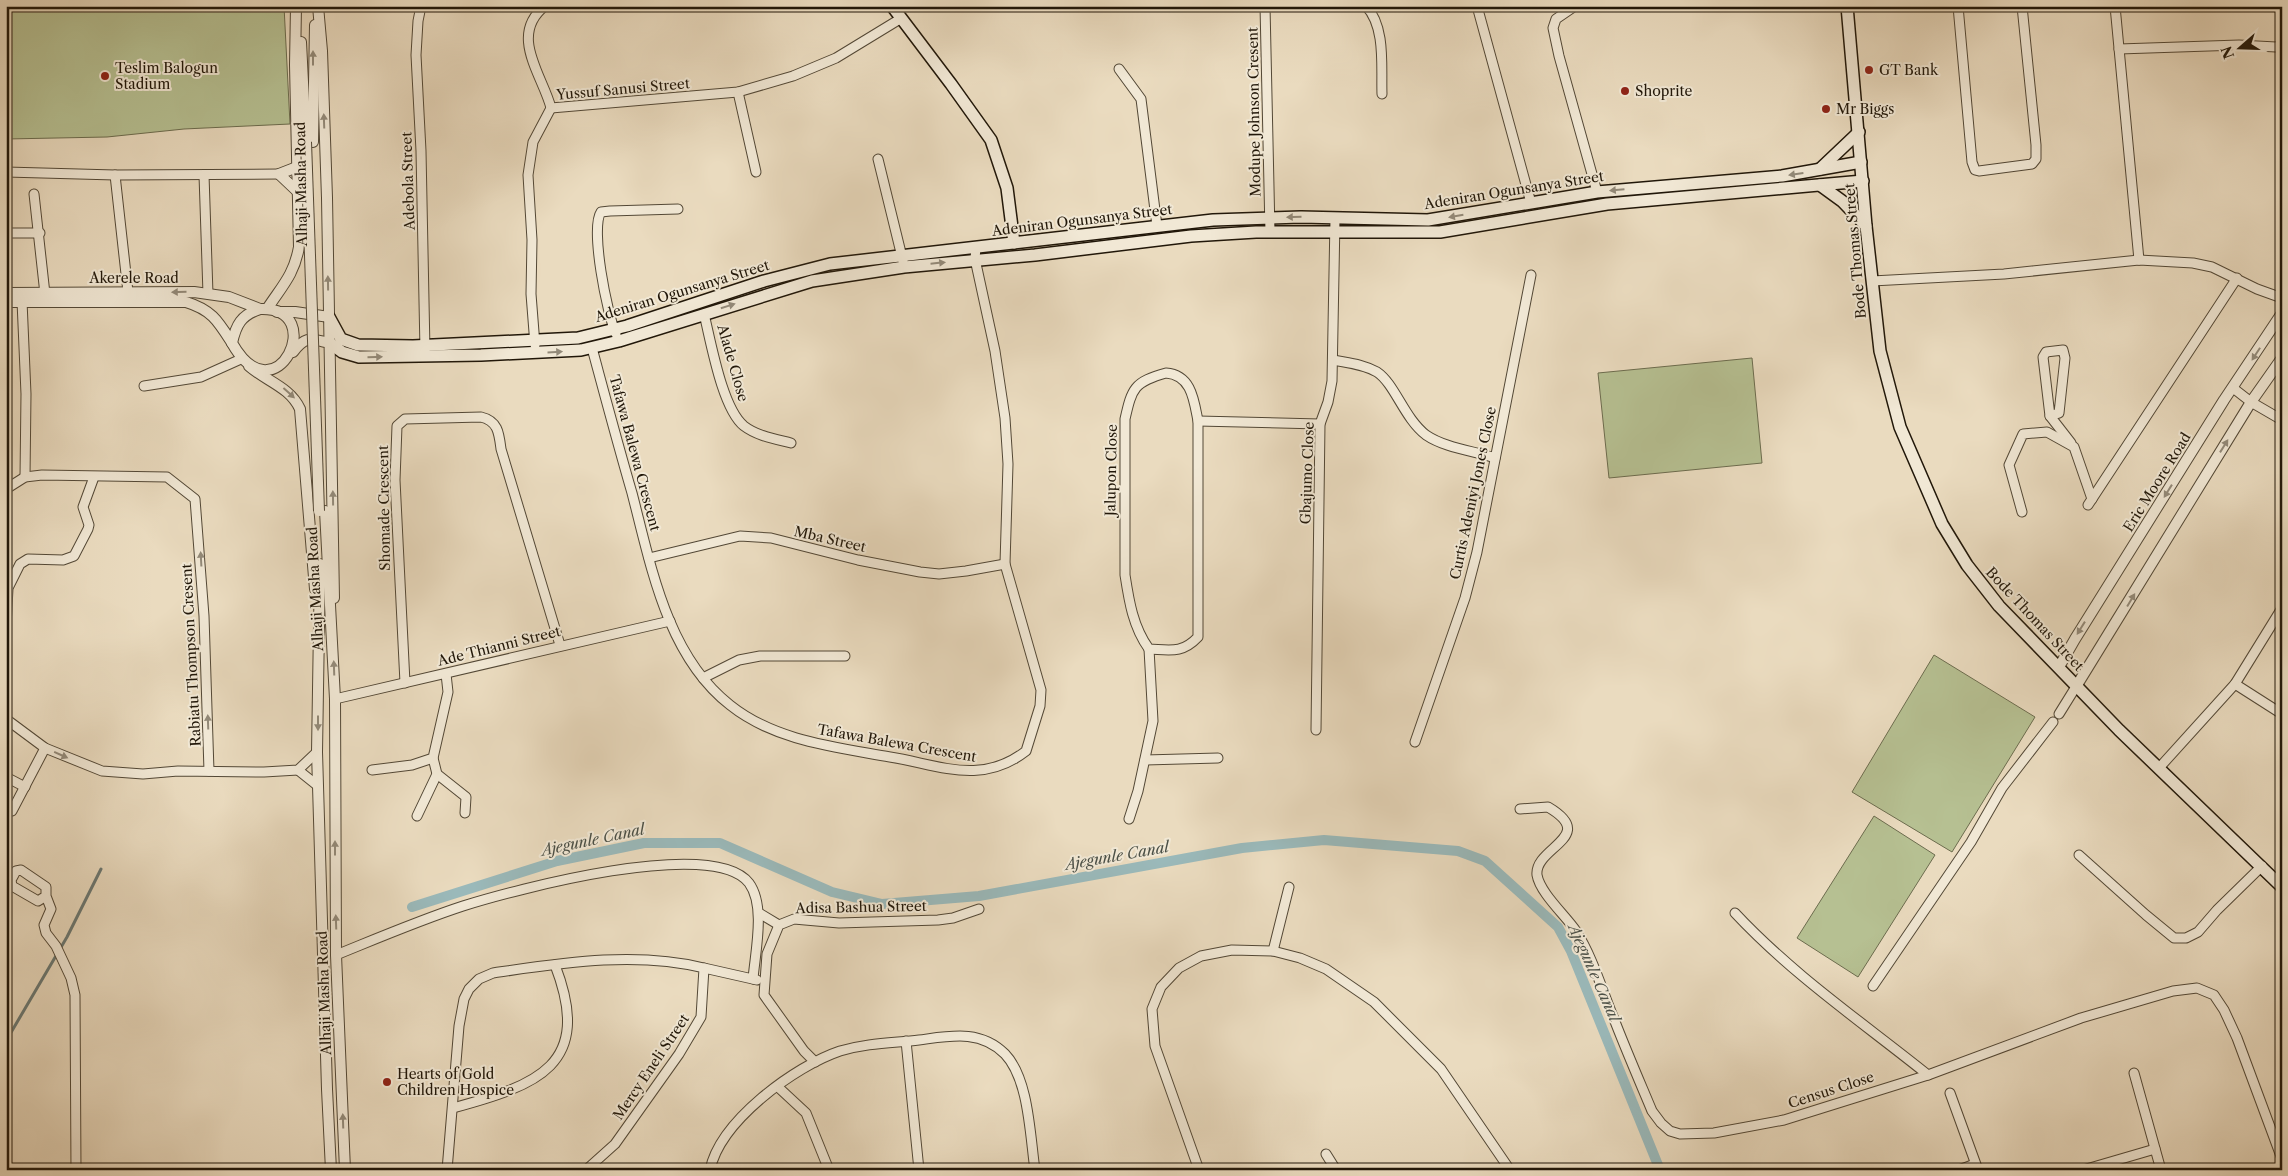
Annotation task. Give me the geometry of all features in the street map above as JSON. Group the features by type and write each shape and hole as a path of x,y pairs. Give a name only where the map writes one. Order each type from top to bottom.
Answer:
{"main road":[{"path":"892,6 991,140 1007,188 1014,243"},
{"name":"Bode Thomas Street","path":"1847,6 1866,226 1880,351 1898,418 1921,480 1942,524 1966,565 1994,599 2059,668 2282,887"},
{"path":"1817,171 1841,151 1859,132"},
{"name":"Adeniran Ogunsanya Street","path":"329,317 338,335 348,343 358,345 425,350 536,353 592,348 812,282 975,253 1014,243 1213,220 1301,217 1428,220 1597,192 1782,176 1861,162"},
{"name":"Adeniran Ogunsanya Street","path":"330,343 342,352 359,357 578,338 614,330 814,267 901,254 975,253 1035,255 1191,236 1270,232 1440,232 1598,205 1863,181"},
{"path":"1820,186 1842,201 1866,226"},
{"path":"1649,187 1651,201"}],"street":[{"name":"Alhaji Masha Road","path":"297,6 309,142 322,511 327,580 332,617 335,698 336,951 345,1170"},
{"path":"268,310 286,285 294,268 299,247 295,65 297,6"},
{"name":"Alhaji Masha Road","path":"309,142 313,47 318,6"},
{"path":"318,6 322,51 330,343 335,585 332,617"},
{"name":"Adebola Street","path":"421,6 416,55 425,277 425,350"},
{"path":"545,6 532,23 528,49 548,93 551,108"},
{"name":"Modupe Johnson Cresent","path":"1265,6 1270,232"},
{"path":"1366,6 1374,14 1378,27 1382,94"},
{"path":"1477,6 1531,203"},
{"path":"1575,6 1556,19 1554,28 1559,56 1597,192"},
{"path":"1958,6 1972,162 1975,170 1979,171 2032,164 2036,159 2022,6"},
{"path":"2115,6 2139,260"},
{"name":"Yussuf Sanusi Street","path":"536,353 531,294 532,240 528,175 532,142 551,108 738,92 772,83 836,58 900,19"},
{"path":"2119,49 2239,45 2276,47 2282,45"},
{"path":"1119,69 1141,99 1158,226"},
{"path":"738,92 756,172"},
{"path":"878,159 904,266"},
{"path":"6,172 204,176 279,174 297,167"},
{"path":"279,174 298,192"},
{"path":"115,175 128,292"},
{"path":"204,176 208,294"},
{"path":"34,194 40,233 45,294"},
{"path":"619,341 607,307 597,241 598,216 601,212 610,211 678,209"},
{"name":"Gbajumo Close","path":"1316,730 1320,424 1328,402 1333,360 1335,219"},
{"path":"6,233 40,233"},
{"name":"Tafawa Balewa Crescent","path":"592,348 649,558 670,621 687,654 718,695 731,706 760,724 795,738 951,769 978,772 1001,767 1026,751 1040,706 1041,690 1005,564 1008,464 1005,418 995,351 975,253"},
{"path":"1872,281 2004,274 2139,260 2193,263 2212,267 2257,289 2282,298"},
{"name":"Curtis Adeniyi Jones Close","path":"1415,742 1465,598 1477,552 1531,274"},
{"path":"2050,416 2059,413 2064,358 2063,350 2046,352 2043,357 2050,416 2074,447 2090,502 2236,278"},
{"name":"Akerele Road","path":"6,294 23,298 45,294 128,292 208,294 229,297 268,310"},
{"path":"6,302 23,298 186,302 206,309 215,318 245,362 259,374 293,396 300,409 305,455 312,568 319,621"},
{"path":"23,298 26,394 25,477"},
{"path":"232,344 236,327 242,318 250,312 268,310 329,317"},
{"path":"268,310 286,318 292,326 294,336 293,347 289,357"},
{"name":"Eric Moore Road","path":"2059,668 2074,639 2224,400 2282,313"},
{"name":"Alade Close","path":"704,314 720,373 734,414 745,427 764,436 791,443"},
{"path":"144,386 201,377 245,362 260,369 271,369 289,357 304,340 310,339 330,343"},
{"path":"1873,986 1971,842 2002,788 2056,718 2077,686 2251,402 2282,358"},
{"path":"1333,360 1358,364 1382,376 1407,415 1427,435 1442,442 1495,458"},
{"name":"Jalupon Close","path":"1129,819 1138,791 1152,721 1149,649 1139,635 1125,575 1125,419 1130,396 1138,384 1149,378 1166,373 1173,374 1189,385 1194,398 1198,421 1198,637 1189,646 1180,650 1149,649"},
{"path":"2233,388 2251,402 2282,420"},
{"name":"Shomade Crescent","path":"405,683 395,480 397,426 405,419 480,417 489,419 498,428 501,449 560,645"},
{"path":"1198,421 1320,424"},
{"path":"2022,512 2009,465 2023,434 2047,432 2074,447"},
{"name":"Rabiatu Thompson Cresent","path":"6,489 25,477 42,475 167,477 195,499 198,523 210,770"},
{"path":"6,627 8,588 20,564 28,559 63,560 74,556 88,529 89,524 83,507 94,477"},
{"name":"Alhaji Masha Road","path":"322,511 317,752 322,948 331,1170"},
{"name":"Mba Street","path":"649,558 740,536 770,538 849,558 920,572 940,574 1005,564"},
{"path":"2159,768 2235,684 2282,608"},
{"name":"Ade Thianni Street","path":"335,698 670,621"},
{"path":"704,678 739,660 760,656 845,656"},
{"path":"417,816 437,774 433,758 448,692 446,674"},
{"path":"2235,684 2282,714"},
{"path":"6,719 45,748 102,771 143,774 210,770 264,772 298,770 317,752"},
{"path":"12,811 45,748"},
{"path":"372,770 412,765 433,758"},
{"path":"1144,760 1218,758"},
{"path":"298,770 318,786"},
{"path":"437,774 464,793 467,802 465,813"},
{"path":"6,777 25,787"},
{"name":"Census Close","path":"1520,810 1548,806 1563,818 1567,827 1566,835 1540,864 1537,874 1541,885 1576,931 1595,972 1652,1111 1660,1123 1670,1131 1696,1135 1767,1124 1928,1075 2081,1018 2173,991 2197,988 2214,995 2224,1010 2237,1038 2282,1159"},
{"path":"2079,855 2146,916 2174,938 2186,938 2198,932 2217,910 2262,866"},
{"path":"336,951 464,906 544,884 612,871 676,862 718,866 738,874 749,883 755,896 759,913 753,980"},
{"path":"1273,951 1289,887"},
{"path":"46,896 51,909 44,925 46,933 56,946 71,978 75,996 76,1170"},
{"name":"Adisa Bashua Street","path":"815,1062 804,1051 764,995 767,954 779,925 794,919 839,922 938,920 953,918 979,909"},
{"path":"759,913 779,925"},
{"path":"1736,913 1760,939 1821,993 1928,1075"},
{"path":"1199,1170 1155,1046 1152,1009 1161,988 1179,968 1201,956 1232,950 1273,951 1300,958 1326,969 1374,1002 1441,1069 1510,1170"},
{"path":"447,1170 454,1108 459,1026 464,999 469,989 479,979 493,973 555,965 604,960 636,960 659,961 704,968 764,982"},
{"path":"454,1108 518,1088 548,1069 556,1059 565,1041 569,1019 566,1000 555,965"},
{"name":"Mercy Eneli Street","path":"586,1170 615,1144 679,1054 702,1017 704,968"},
{"path":"710,1170 712,1159 726,1133 750,1107 815,1062 840,1051 872,1043 966,1035 983,1039 995,1046 1006,1056 1016,1070 1024,1091 1035,1170"},
{"path":"906,1041 919,1170"},
{"path":"2134,1073 2161,1170"},
{"path":"778,1087 806,1114 829,1170"},
{"path":"1950,1093 1977,1167 1959,1170"},
{"path":"2083,1170 2155,1149"},
{"path":"1326,1154 1336,1170"}],"green space":[{"name":"Teslim Balogun Stadium","path":"6,6 284,6 290,124 184,129 107,137 6,139"},
{"path":"1752,358 1762,463 1609,478 1598,373"},
{"path":"1934,655 2035,717 1952,852 1852,792"},
{"path":"1874,816 1935,855 1858,977 1797,938"}],"waterway":[{"name":"Ajegunle Canal","path":"412,907 557,861 644,843 720,843 832,892 882,904 979,896 1242,848 1324,840 1458,851 1485,861 1558,927 1571,951 1660,1170"},
{"path":"6,1041 67,937 101,869"}],"place":[{"name":"GT Bank","path":"1869,70"},
{"name":"Teslim Balogun Stadium","path":"105,76"},
{"name":"Shoprite","path":"1625,91"},
{"name":"Mr Biggs","path":"1826,109"},
{"name":"Hearts of Gold Children Hospice","path":"387,1082"}]}
